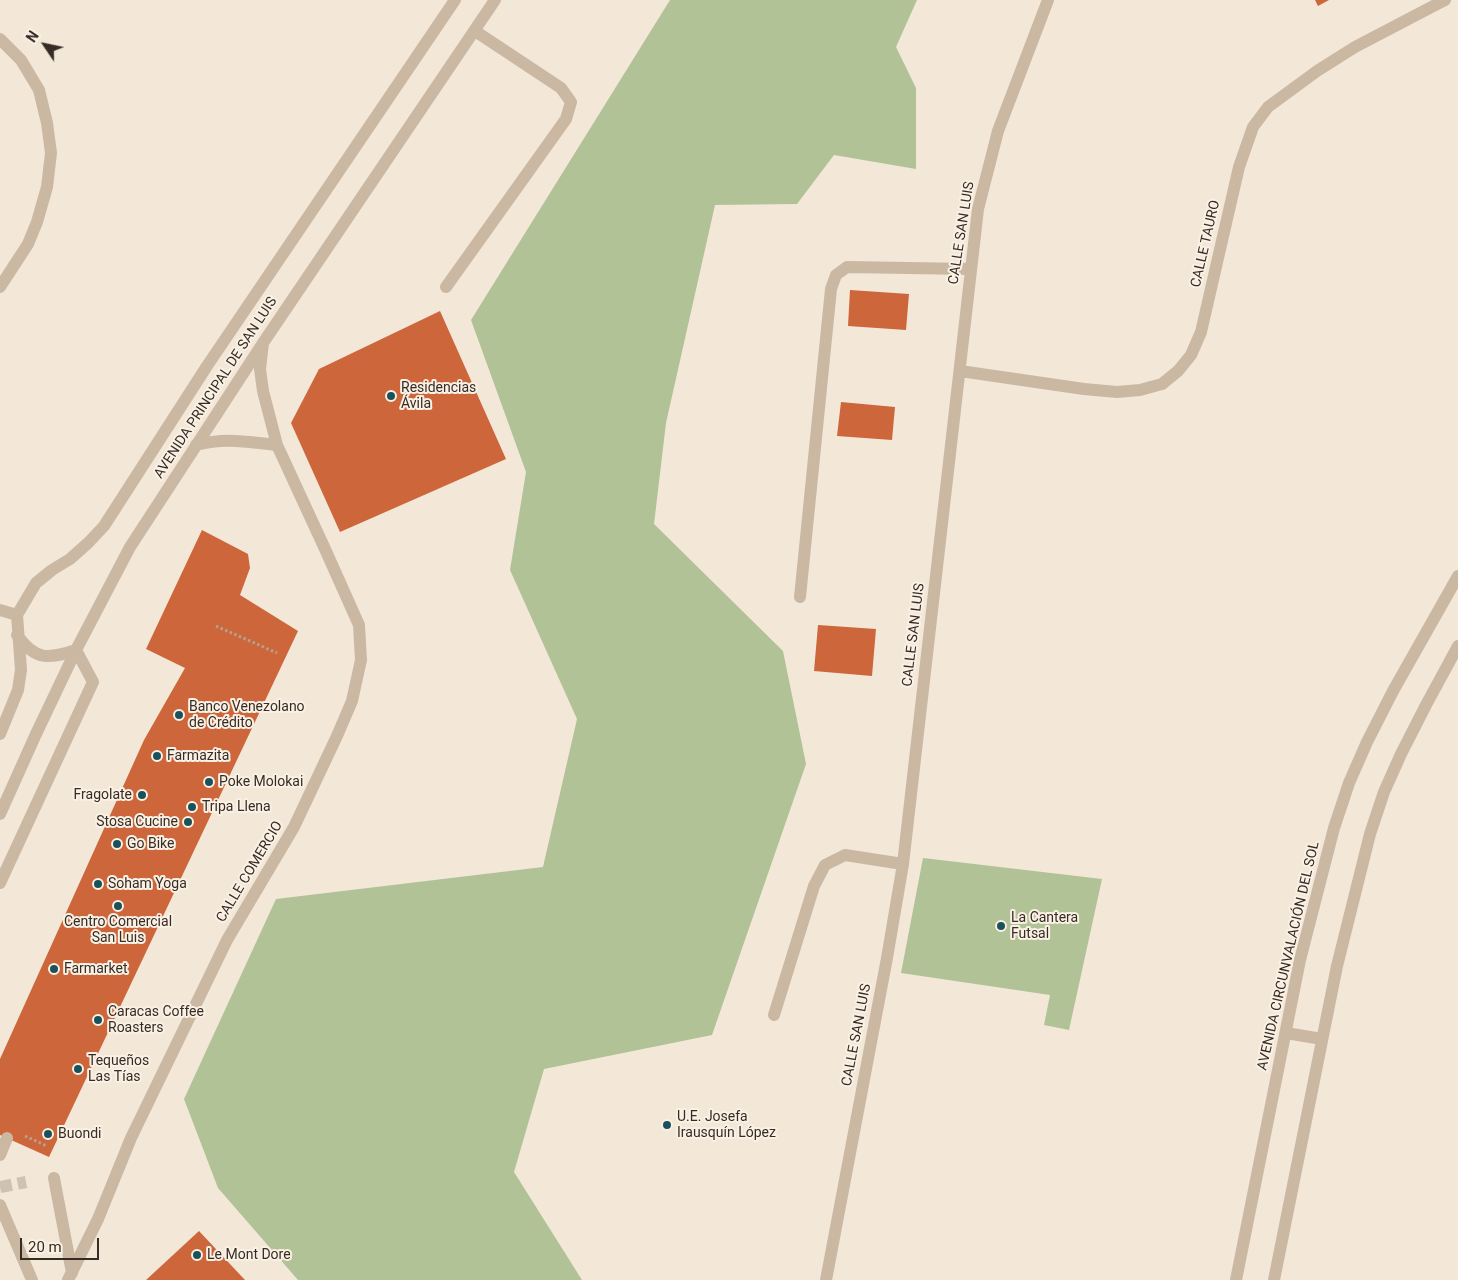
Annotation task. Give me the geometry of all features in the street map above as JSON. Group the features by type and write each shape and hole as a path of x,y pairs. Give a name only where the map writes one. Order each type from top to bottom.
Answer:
{"street":[{"name":"AVENIDA PRINCIPAL DE SAN LUIS","path":"17,615 36,584 88,544 104,526 207,366 454,0"},
{"name":"AVENIDA PRINCIPAL DE SAN LUIS","path":"0,814 76,650 130,547 263,343 495,0"},
{"name":"CALLE SAN LUIS","path":"826,1280 903,864 978,209 998,131 1048,0"},
{"name":"CALLE TAURO","path":"960,371 1116,392 1140,390 1162,384 1178,371 1191,355 1201,332 1239,167 1253,127 1268,107 1318,71 1355,48 1445,0"},
{"path":"446,287 566,119 571,102 561,88 475,31"},
{"path":"0,38 21,60 39,90 47,123 51,152 47,188 37,222 28,244 0,287"},
{"path":"800,597 831,289 836,276 847,268 970,269"},
{"name":"CALLE COMERCIO","path":"70,1276 98,1219 131,1138 227,940 294,827 337,736 352,701 361,660 358,625 325,548 277,445 263,391 260,369 263,343"},
{"path":"196,445 211,441 227,440 277,445"},
{"name":"AVENIDA CIRCUNVALACIÓN DEL SOL","path":"1236,1280 1300,960 1334,828 1367,742 1393,691 1458,576"},
{"path":"0,610 17,615 20,670 18,690 0,734"},
{"path":"0,883 93,682 76,650 55,657 42,656 23,643 17,635"},
{"path":"1274,1280 1337,966 1370,834 1381,801 1401,754 1458,646"},
{"path":"774,1015 814,886 825,865 845,855 903,864"},
{"path":"1286,1033 1322,1039"},
{"path":"0,1155 7,1138"},
{"path":"54,1178 70,1276"},
{"path":"0,1206 32,1280"}],"path":[{"path":"216,626 277,653"}],"green space":[{"path":"670,0 917,0 896,47 916,88 916,169 834,155 797,204 715,205 666,423 654,524 783,651 806,764 712,1035 544,1069 514,1172 582,1280 298,1280 218,1188 184,1099 276,899 543,867 577,719 510,570 526,472 471,320"},
{"name":"La Cantera Futsal","path":"923,858 1102,879 1069,1030 1044,1025 1050,995 901,973"}],"building":[{"path":"1315,0 1329,0 1318,6"},
{"path":"850,290 909,294 906,330 848,326"},
{"name":"Residencias Ávila","path":"440,311 506,459 340,532 291,423 319,369"},
{"path":"841,402 895,407 892,440 837,436"},
{"name":"Centro Comercial San Luis","path":"202,530 248,554 250,568 240,595 298,631 49,1157 0,1135 0,1059 144,740 185,668 146,649"},
{"path":"818,625 876,629 872,676 814,671"},
{"name":"Le Mont Dore","path":"199,1231 245,1280 146,1280"}],"tunnel":[{"path":"0,1187 26,1182"}],"place":[{"name":"Residencias Ávila","path":"391,396"},
{"name":"Banco Venezolano de Crédito","path":"179,715"},
{"name":"Farmazita","path":"157,756"},
{"name":"Poke Molokai","path":"209,782"},
{"name":"Fragolate","path":"142,795"},
{"name":"Tripa Llena","path":"192,807"},
{"name":"Stosa Cucine","path":"188,822"},
{"name":"Go Bike","path":"117,844"},
{"name":"Soham Yoga","path":"98,884"},
{"name":"Centro Comercial San Luis","path":"118,906"},
{"name":"La Cantera Futsal","path":"1001,926"},
{"name":"Farmarket","path":"54,969"},
{"name":"Caracas Coffee Roasters","path":"98,1020"},
{"name":"Tequeños Las Tías","path":"78,1069"},
{"name":"U.E. Josefa Irausquín López","path":"667,1125"},
{"name":"Buondi","path":"48,1134"},
{"name":"Le Mont Dore","path":"197,1255"}]}
